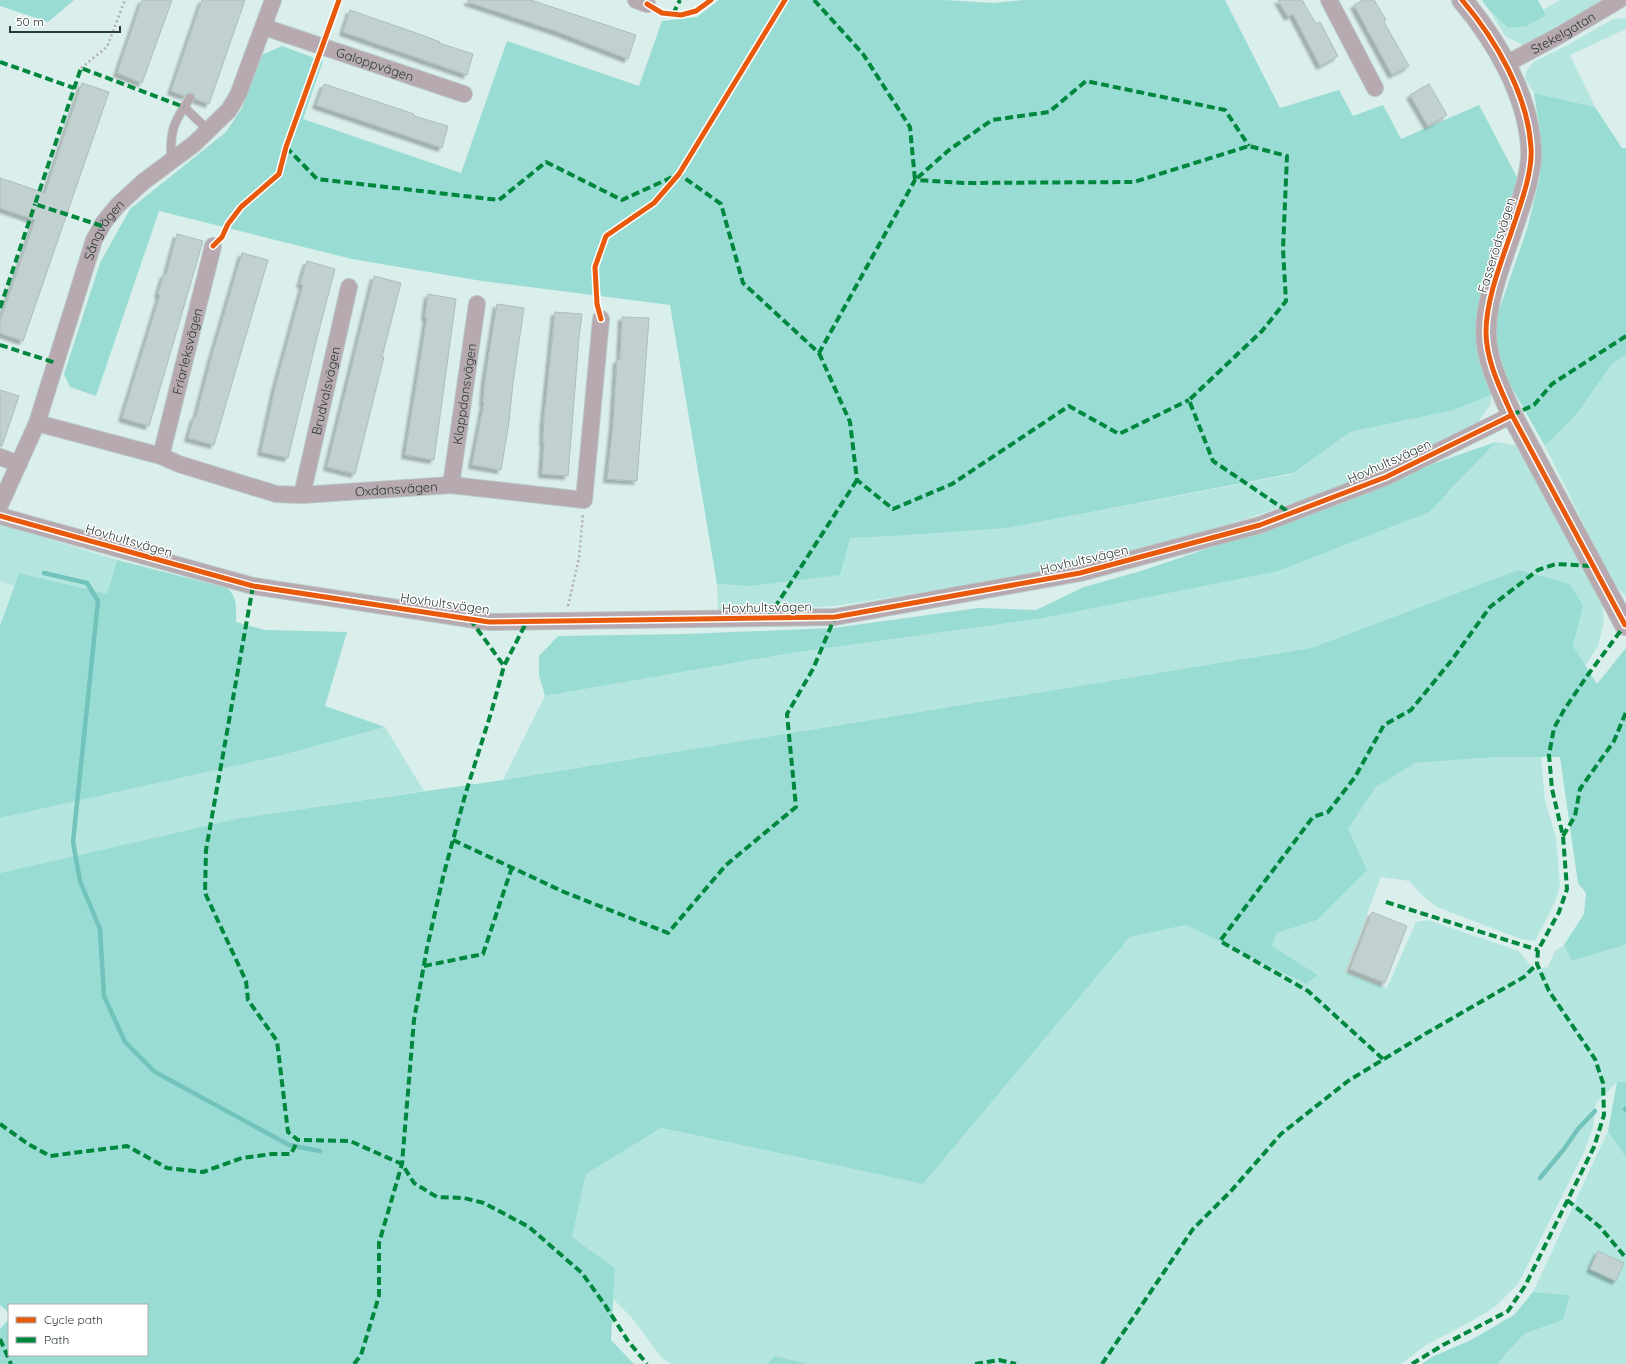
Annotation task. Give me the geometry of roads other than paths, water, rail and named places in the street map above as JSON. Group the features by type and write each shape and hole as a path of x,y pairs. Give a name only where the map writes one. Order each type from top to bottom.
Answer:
{"street":[{"name":"Sångvägen","path":"0,505 37,423 94,240 104,222 118,205 143,182 209,131 229,110 238,95 273,0"},
{"path":"1329,0 1375,88"},
{"name":"Fasserödsvägen","path":"1462,0 1480,22 1506,64 1526,112 1531,149 1527,180 1489,306 1486,333 1489,355 1498,384 1512,415 1625,625"},
{"name":"Stekelgatan","path":"1506,64 1560,35 1619,0"},
{"name":"Galoppvägen","path":"264,27 464,94"},
{"name":"Friarleksvägen","path":"160,456 213,246"},
{"name":"Brudvalsvägen","path":"302,495 349,287"},
{"name":"Klappdansvägen","path":"451,485 477,304"},
{"name":"Oxdansvägen","path":"37,423 160,456 179,464 276,494 302,495 451,485 584,500 601,319"},
{"name":"Hovhultsvägen","path":"0,516 253,586 489,622 835,617 1080,573 1260,525 1386,477 1512,415"},
{"path":"0,457 19,464"}],"lane":[{"path":"171,161 171,133 175,121 190,98"},
{"path":"184,107 209,131"}],"waterway":[{"path":"44,573 87,583 98,601 73,842 80,881 100,929 104,996 125,1042 155,1072 289,1145 320,1151"},
{"path":"1540,1178 1578,1129 1595,1111"}]}
